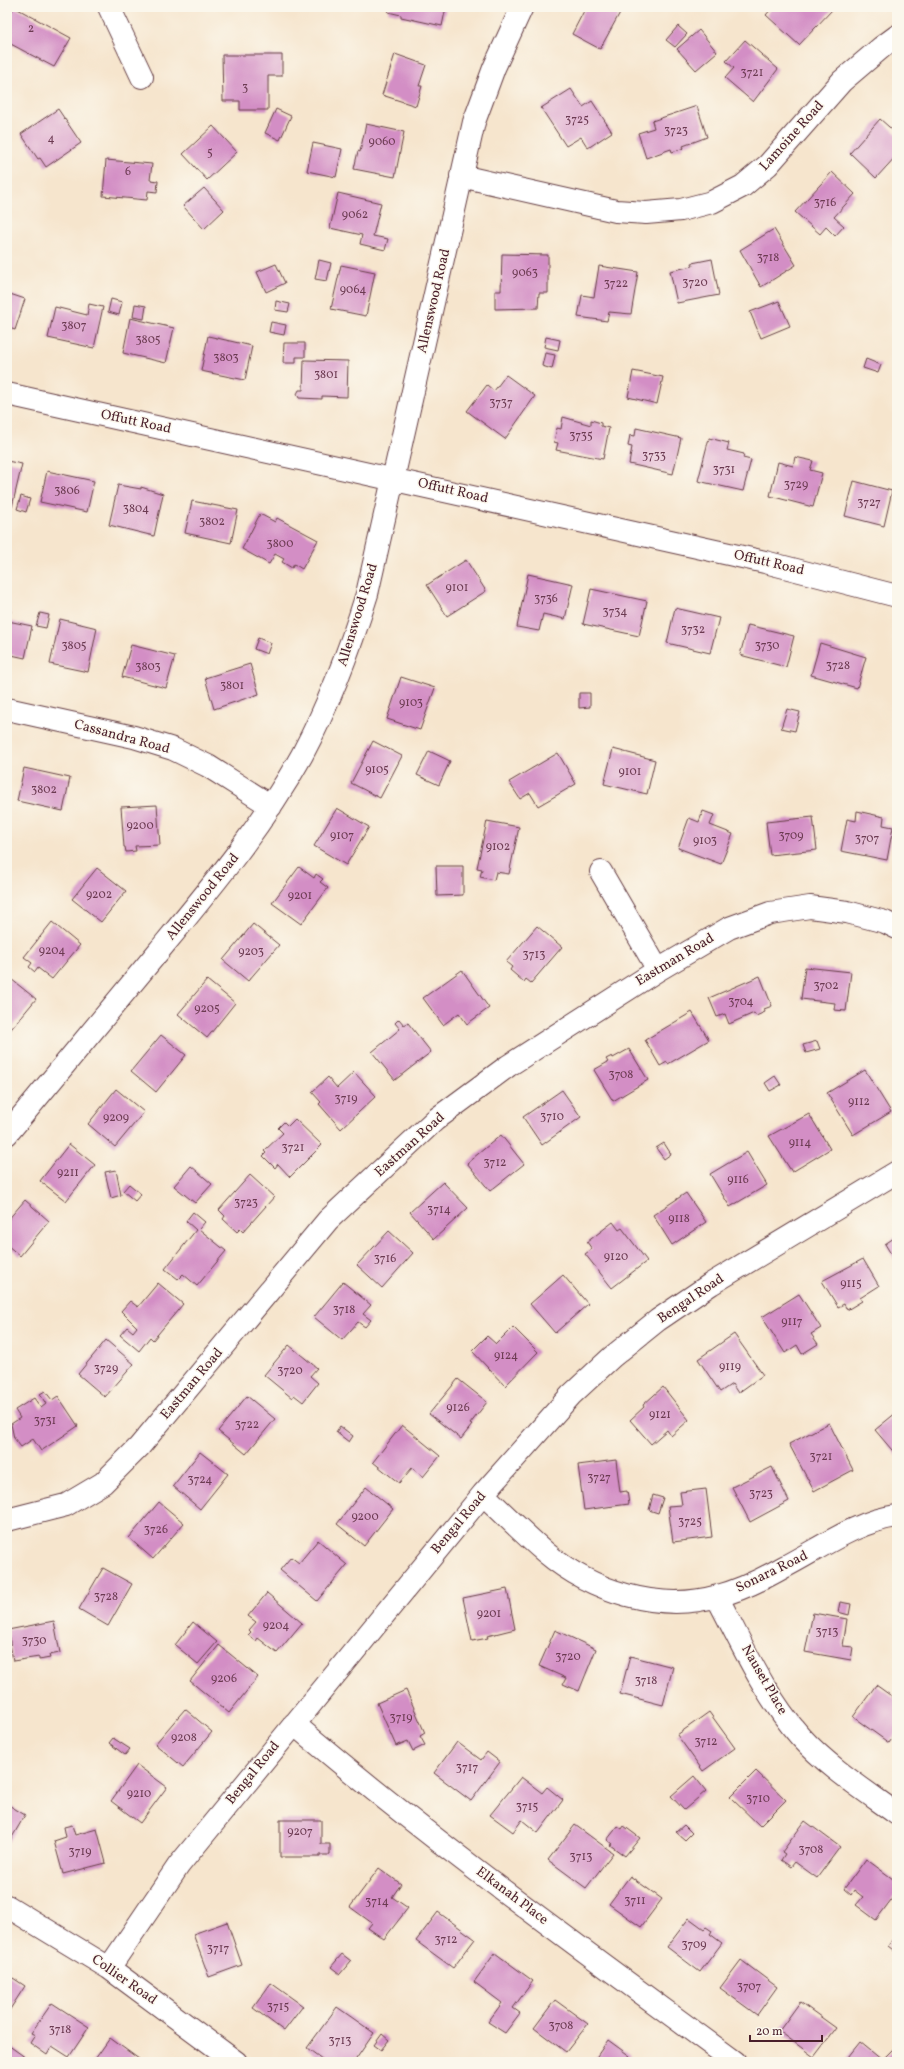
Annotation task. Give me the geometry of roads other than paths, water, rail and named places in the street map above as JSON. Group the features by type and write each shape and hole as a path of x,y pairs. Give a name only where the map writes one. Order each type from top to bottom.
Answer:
{"street":[{"path":"109,7 142,77"},
{"name":"Allenswood Road","path":"7,1134 233,862 271,806 302,755 330,696 351,645 367,594 474,122 494,68 522,7"},
{"name":"Lamoine Road","path":"461,176 616,211 653,213 681,210 712,202 743,186 768,165 842,81 897,36"},
{"name":"Offutt Road","path":"7,394 394,478 765,562 897,596"},
{"name":"Cassandra Road","path":"7,709 134,737 173,749 208,766 271,806"},
{"path":"601,872 658,970"},
{"name":"Eastman Road","path":"7,1520 66,1505 102,1483 139,1447 328,1220 436,1120 508,1066 658,970 729,928 770,913 810,906 848,912 885,922 897,928"},
{"name":"Bengal Road","path":"109,1968 179,1865 483,1494 571,1395 612,1357 658,1320 711,1284 897,1172"},
{"name":"Sonara Road","path":"483,1494 546,1553 577,1574 613,1592 647,1600 680,1602 717,1597 755,1583 861,1526 897,1516"},
{"name":"Nauset Place","path":"717,1597 775,1704 800,1736 830,1764 897,1814"},
{"name":"Elkanah Place","path":"294,1724 364,1784 428,1834 735,2062"},
{"name":"Collier Road","path":"7,1906 109,1968 236,2062"}]}
